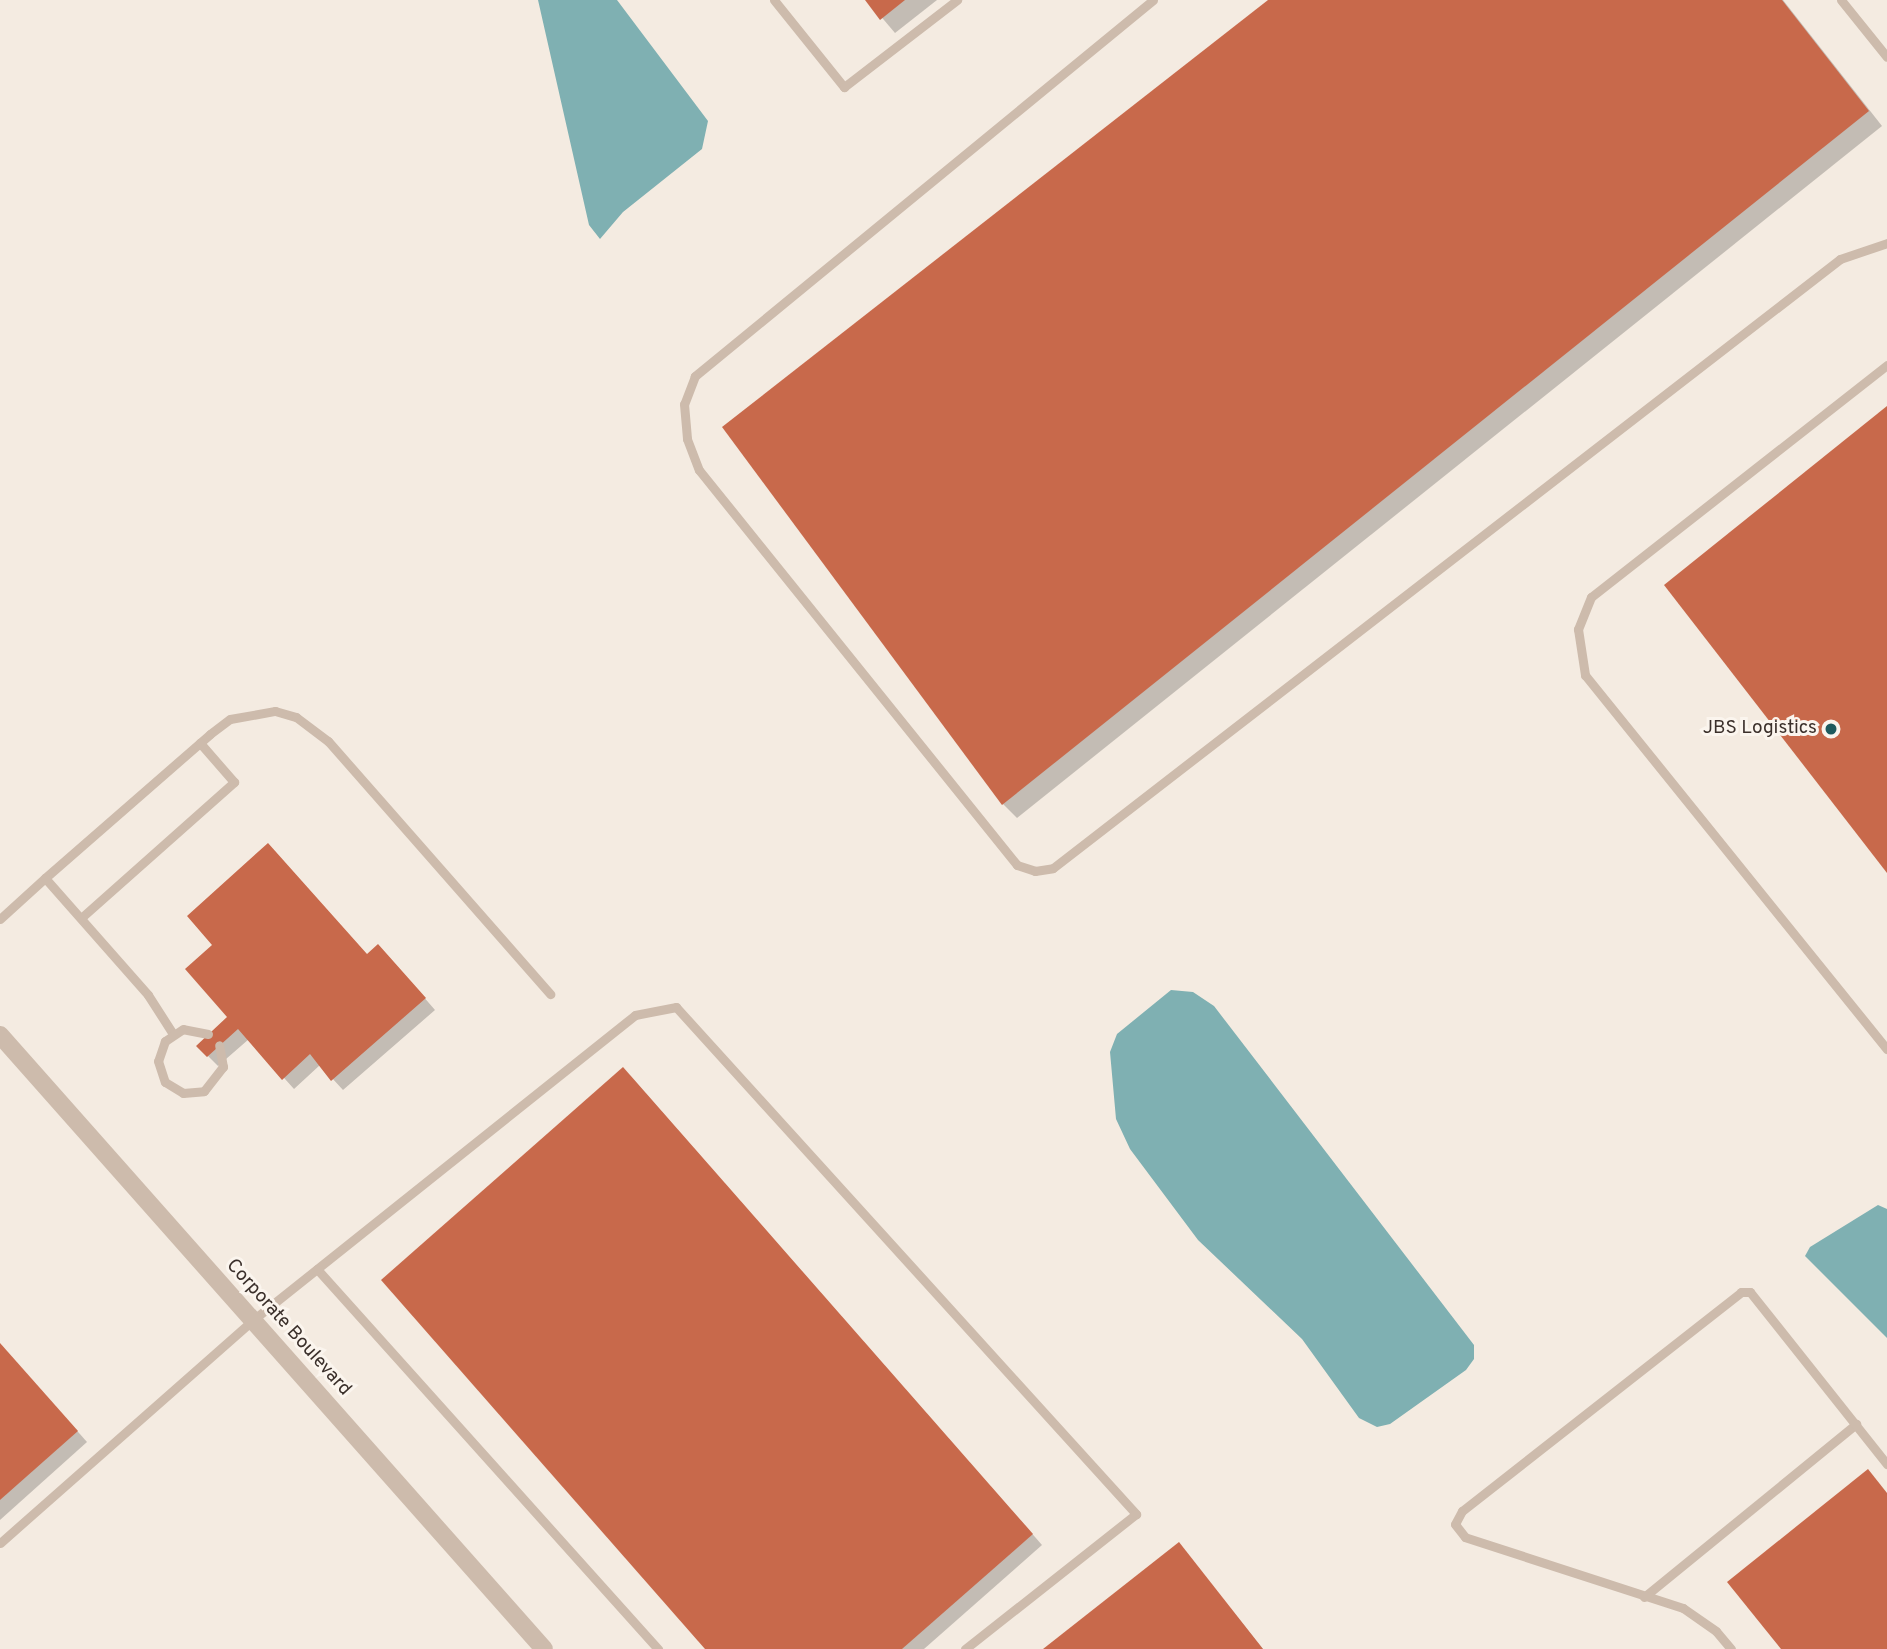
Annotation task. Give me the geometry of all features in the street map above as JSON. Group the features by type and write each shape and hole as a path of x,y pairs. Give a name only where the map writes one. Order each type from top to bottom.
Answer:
{"street":[{"name":"Corporate Boulevard","path":"0,1035 544,1649"}],"lane":[{"path":"774,0 844,87 957,0"},
{"path":"1153,0 695,376 684,404 687,439 699,470 1017,865 1035,871 1053,868 1840,259 1887,243"},
{"path":"1841,0 1887,57"},
{"path":"1887,365 1591,597 1578,629 1585,675 1887,1049"},
{"path":"0,919 230,719 251,713 275,711 296,717 314,729 550,994"},
{"path":"81,918 234,782 200,743"},
{"path":"45,878 148,995 173,1034"},
{"path":"0,1543 253,1320 635,1015 676,1007 1136,1514 965,1649"},
{"path":"208,1034 194,1029 173,1034 160,1051 159,1072 165,1082 183,1093 204,1091 213,1085 223,1067 219,1045"},
{"path":"317,1269 658,1649"},
{"path":"1731,1649 1716,1631 1683,1608 1465,1537 1455,1524 1462,1511 1741,1292 1750,1292 1887,1464"},
{"path":"1644,1597 1856,1424"}],"water":[{"path":"538,0 617,0 708,121 702,149 623,212 600,239 589,225"},
{"path":"1171,990 1193,992 1214,1006 1474,1345 1474,1359 1466,1370 1390,1424 1377,1427 1359,1418 1302,1339 1198,1240 1130,1149 1116,1119 1110,1052 1117,1034"},
{"path":"1878,1205 1887,1209 1887,1338 1805,1256 1810,1247"}],"building":[{"path":"865,0 905,0 880,20"},
{"path":"1268,0 1782,0 1869,111 1002,805 722,427"},
{"name":"JBS Logistics","path":"1887,406 1887,873 1664,585"},
{"path":"268,843 367,954 378,944 426,998 331,1081 310,1054 282,1080 238,1029 207,1057 196,1046 227,1017 185,969 212,945 187,916"},
{"path":"623,1067 1033,1534 902,1649 705,1649 381,1280"},
{"path":"0,1343 78,1431 0,1500"},
{"path":"1868,1469 1887,1493 1887,1649 1781,1649 1727,1582"},
{"path":"1179,1542 1263,1649 1043,1649"}],"place":[{"name":"JBS Logistics","path":"1831,729"}]}
